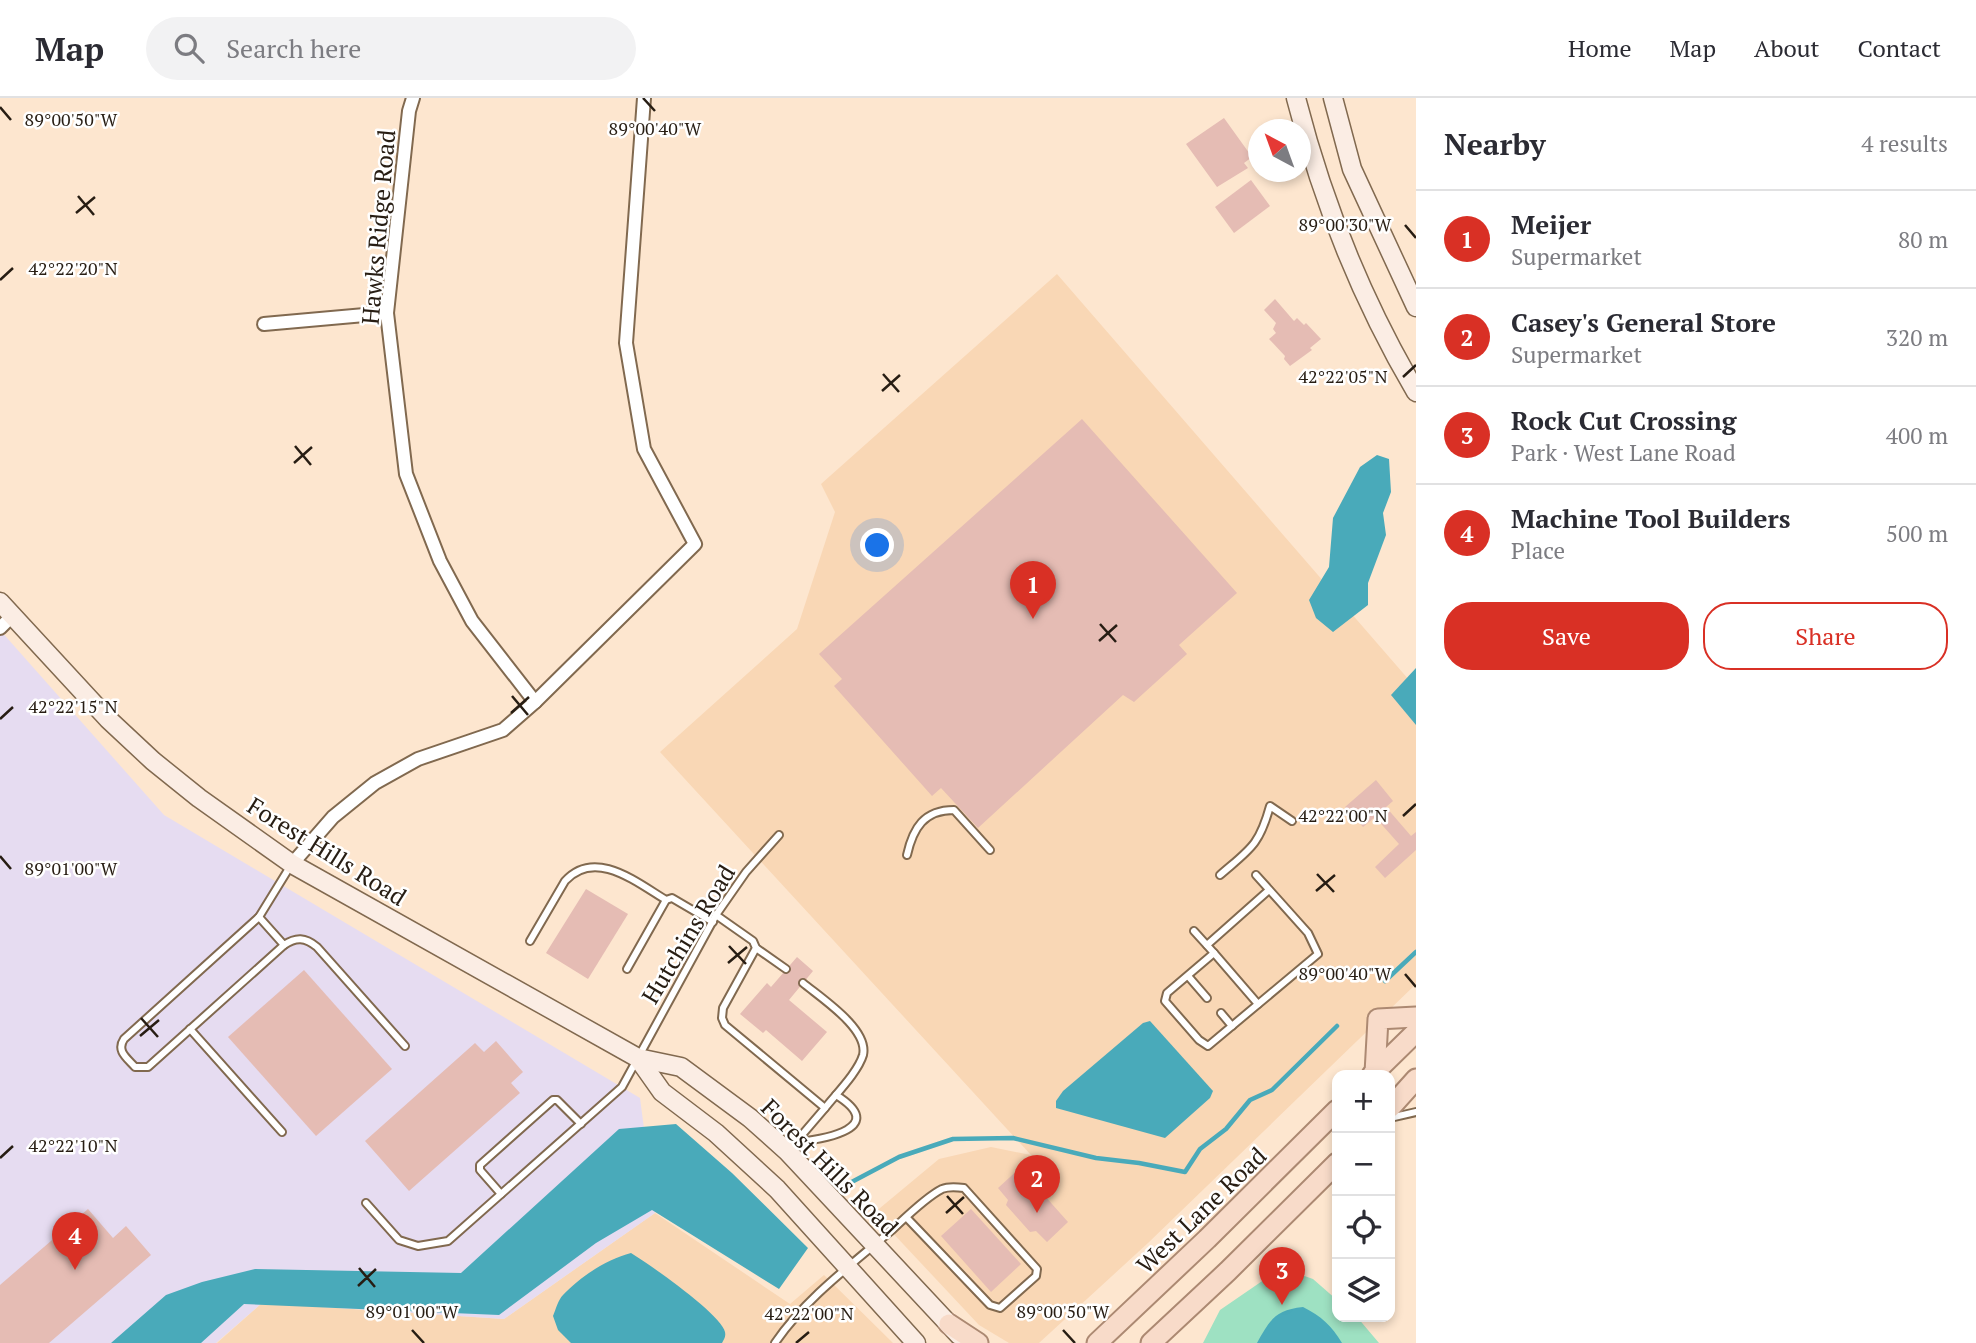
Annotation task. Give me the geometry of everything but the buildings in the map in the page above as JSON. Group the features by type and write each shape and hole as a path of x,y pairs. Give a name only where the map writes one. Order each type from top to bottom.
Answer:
{"main road":[{"path":"1373,1070 1378,1018 1416,1017"},
{"path":"1377,1070 1416,1032"},
{"path":"1395,1102 1416,1079"},
{"name":"West Lane Road","path":"1091,1343 1104,1337 1332,1115"},
{"path":"1151,1343 1332,1168"},
{"path":"949,1324 978,1343"}],"street":[{"name":"Hawks Ridge Road","path":"413,98 409,111 387,313 406,474 440,561 472,621 535,702"},
{"path":"292,864 333,817 375,783 418,759 503,730 535,702 695,544 644,449 626,343 644,98"},
{"path":"1296,98 1329,205 1366,294 1416,392"},
{"path":"1333,98 1352,169 1416,307"},
{"path":"264,324 387,313"},
{"name":"Forest Hills Road","path":"0,602 6,622 153,761 199,798 292,864 638,1058 681,1067 792,1147 874,1245 965,1343"},
{"name":"Forest Hills Road","path":"638,1058 662,1093 751,1163 916,1343"}],"lane":[{"path":"1220,876 1253,846 1263,832 1270,806 1292,821"},
{"path":"907,855 913,831 922,821 942,810 954,810 989,850"},
{"name":"Hutchins Road","path":"366,1203 399,1240 418,1246 448,1241 581,1124 622,1087 715,918 746,872 779,835"},
{"path":"292,864 259,917 124,1038 120,1045 121,1051 135,1067 148,1067 284,945 293,939 301,938 317,947 405,1046"},
{"path":"530,941 565,881 572,873 585,867 598,866 624,875 666,900"},
{"path":"1213,953 1167,993 1165,1001 1199,1040 1208,1046 1318,954 1308,933 1256,875"},
{"path":"1207,945 1269,890"},
{"path":"627,970 666,900 672,898 715,918 753,941 756,948 786,969"},
{"path":"259,917 284,945"},
{"path":"1194,931 1258,1004"},
{"path":"756,948 723,1008 722,1018 731,1031 825,1108"},
{"path":"1188,976 1208,998"},
{"path":"792,1147 836,1095 862,1057 862,1037 850,1023 803,983"},
{"path":"1221,1013 1232,1026"},
{"path":"190,1030 282,1132"},
{"path":"792,1147 843,1133 852,1127 856,1118 854,1109 836,1095"},
{"path":"501,1194 480,1170 480,1165 552,1100 557,1100 581,1124"},
{"path":"1395,1117 1416,1112"},
{"path":"775,1343 802,1310 847,1268 906,1217 943,1189 953,1186 964,1188 1038,1269 1036,1276 1000,1308 990,1305 906,1217"}],"shaded area":[{"path":"1057,274 1416,688 1416,984 1148,1243 1039,1343 1009,1343 979,1325 874,1213 939,1159 991,1147 1031,1155 660,752 797,629 835,512 821,484"},
{"path":"0,630 164,815 640,1098 655,1213 504,1319 262,1303 216,1343 0,1343"},
{"path":"655,1213 790,1304 824,1275 893,1343 217,1343 262,1303 504,1319"}],"green space":[{"path":"1293,1272 1313,1279 1332,1296 1332,1322 1361,1322 1379,1343 1203,1343 1220,1310 1271,1275"}],"water":[{"path":"1377,455 1389,459 1391,492 1383,513 1386,535 1368,583 1368,605 1333,632 1316,618 1309,600 1329,567 1333,518 1360,467"},
{"path":"1416,668 1416,725 1391,695"},
{"path":"1150,1021 1213,1091 1210,1098 1165,1138 1056,1108 1056,1101 1063,1091 1143,1023"},
{"path":"676,1124 732,1173 808,1248 779,1289 652,1210 596,1243 499,1315 244,1304 201,1343 111,1343 166,1295 202,1282 255,1269 461,1273 619,1129"},
{"path":"631,1253 684,1290 712,1314 725,1332 722,1343 571,1343 558,1330 553,1316 561,1297 594,1269"},
{"path":"1303,1307 1326,1322 1342,1343 1257,1343 1274,1318 1286,1311"}],"waterway":[{"path":"1385,981 1416,952"},
{"path":"846,1185 899,1157 953,1139 1013,1138 1096,1158 1185,1172 1200,1149 1226,1129 1250,1100 1272,1090 1337,1026"}],"place":[{"name":"Meijer","path":"1033,619"},
{"name":"Casey's General Store","path":"1037,1213"},
{"name":"Machine Tool Builders","path":"75,1270"},
{"name":"Rock Cut Crossing","path":"1282,1305"}]}
